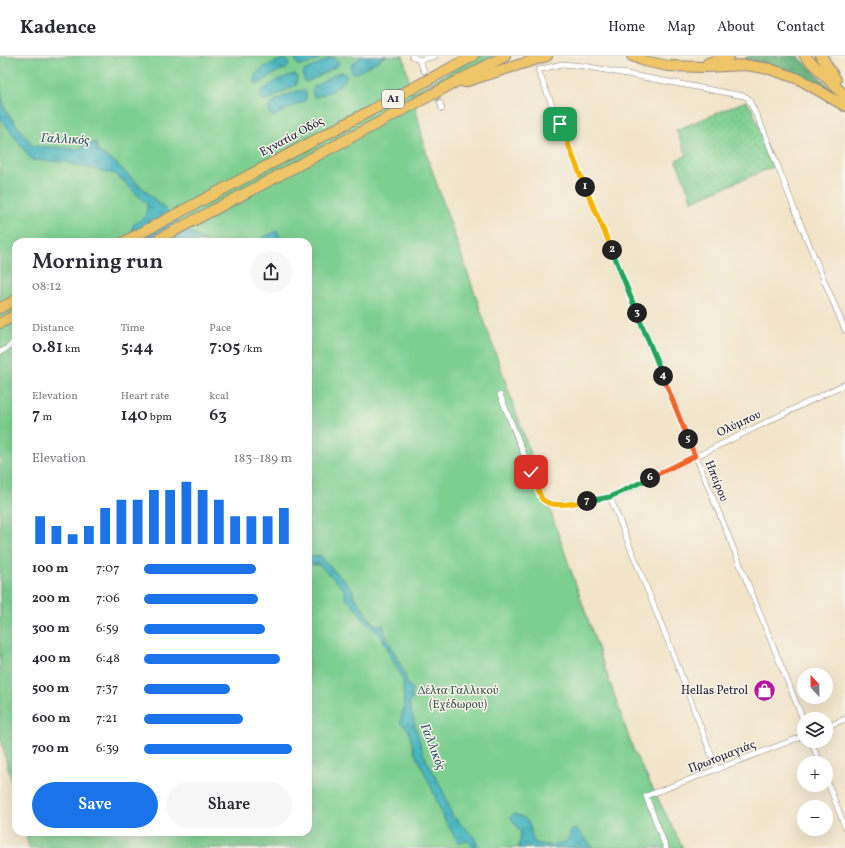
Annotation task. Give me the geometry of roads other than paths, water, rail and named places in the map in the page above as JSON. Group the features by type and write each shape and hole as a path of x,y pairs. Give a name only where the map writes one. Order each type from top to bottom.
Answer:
{"highway":[{"name":"Εγνατία Οδός","path":"131,238 473,56"},
{"name":"Α1","path":"162,238 505,56"},
{"path":"445,88 547,56"},
{"path":"632,56 644,61 668,66 692,66 704,68 746,65 780,71 799,79 845,106"},
{"path":"692,66 715,62 728,56"},
{"path":"806,56 845,96"},
{"path":"821,56 830,73 845,90"},
{"path":"0,308 12,302"},
{"path":"0,323 12,323"}],"street":[{"path":"412,56 419,60 424,71"},
{"path":"419,60 435,56"},
{"name":"Ηπείρου","path":"800,712 538,70 562,64 584,66 744,96 751,101 764,129 798,218 845,330"},
{"path":"440,103 442,109"},
{"path":"0,352 12,344"},
{"name":"Ολύμπου","path":"500,395 542,499 549,504 586,501 610,497 625,491 845,384"},
{"path":"610,497 669,644 717,770"},
{"path":"833,724 845,719"},
{"name":"Πρωτομαγιάς","path":"666,848 646,796 797,739"},
{"path":"831,792 845,827"}],"water":[{"path":"296,56 323,56 311,63 298,65"},
{"path":"362,56 386,56 357,73 353,73 351,70 351,65"},
{"path":"330,58 335,58 339,63 338,65 320,76 305,82 303,76 304,71"},
{"path":"284,59 288,61 288,67 256,84 254,78 259,71"},
{"path":"340,72 343,72 347,76 342,84 328,92 314,97 312,91 315,86"},
{"path":"295,74 297,76 296,85 267,100 263,100 260,93 262,91 279,79"},
{"path":"0,89 5,110 33,146 80,149 85,144 96,143 98,152 112,160 191,233 200,238 133,238 133,225 144,217 147,204 116,174 65,162 32,160 0,117"},
{"path":"304,90 306,93 305,101 274,117 270,114 269,107 280,98"},
{"path":"277,231 281,238 262,238"},
{"path":"312,556 321,556 351,587 353,590 353,596 361,605 365,613 377,626 380,624 384,626 384,632 403,670 408,685 412,688 412,699 409,704 423,753 444,793 452,815 473,836 479,848 474,848 469,841 458,842 444,819 429,782 414,751 408,729 400,722 404,707 403,681 381,635 364,620 361,614 346,599 344,589 319,565 312,564"},
{"path":"514,814 529,823 532,838 535,843 553,845 561,844 569,838 571,830 577,829 593,848 519,848 521,832 510,817"}],"tunnel":[{"path":"424,71 440,103"}],"place":[{"name":"Hellas Petrol","path":"764,691"}],"water label":[{"name":"Γαλλικός","path":"65,140"},
{"name":"Γαλλικός","path":"432,747"}],"park label":[{"name":"Δέλτα Γαλλικού (Εχέδωρου)","path":"458,698"}]}
